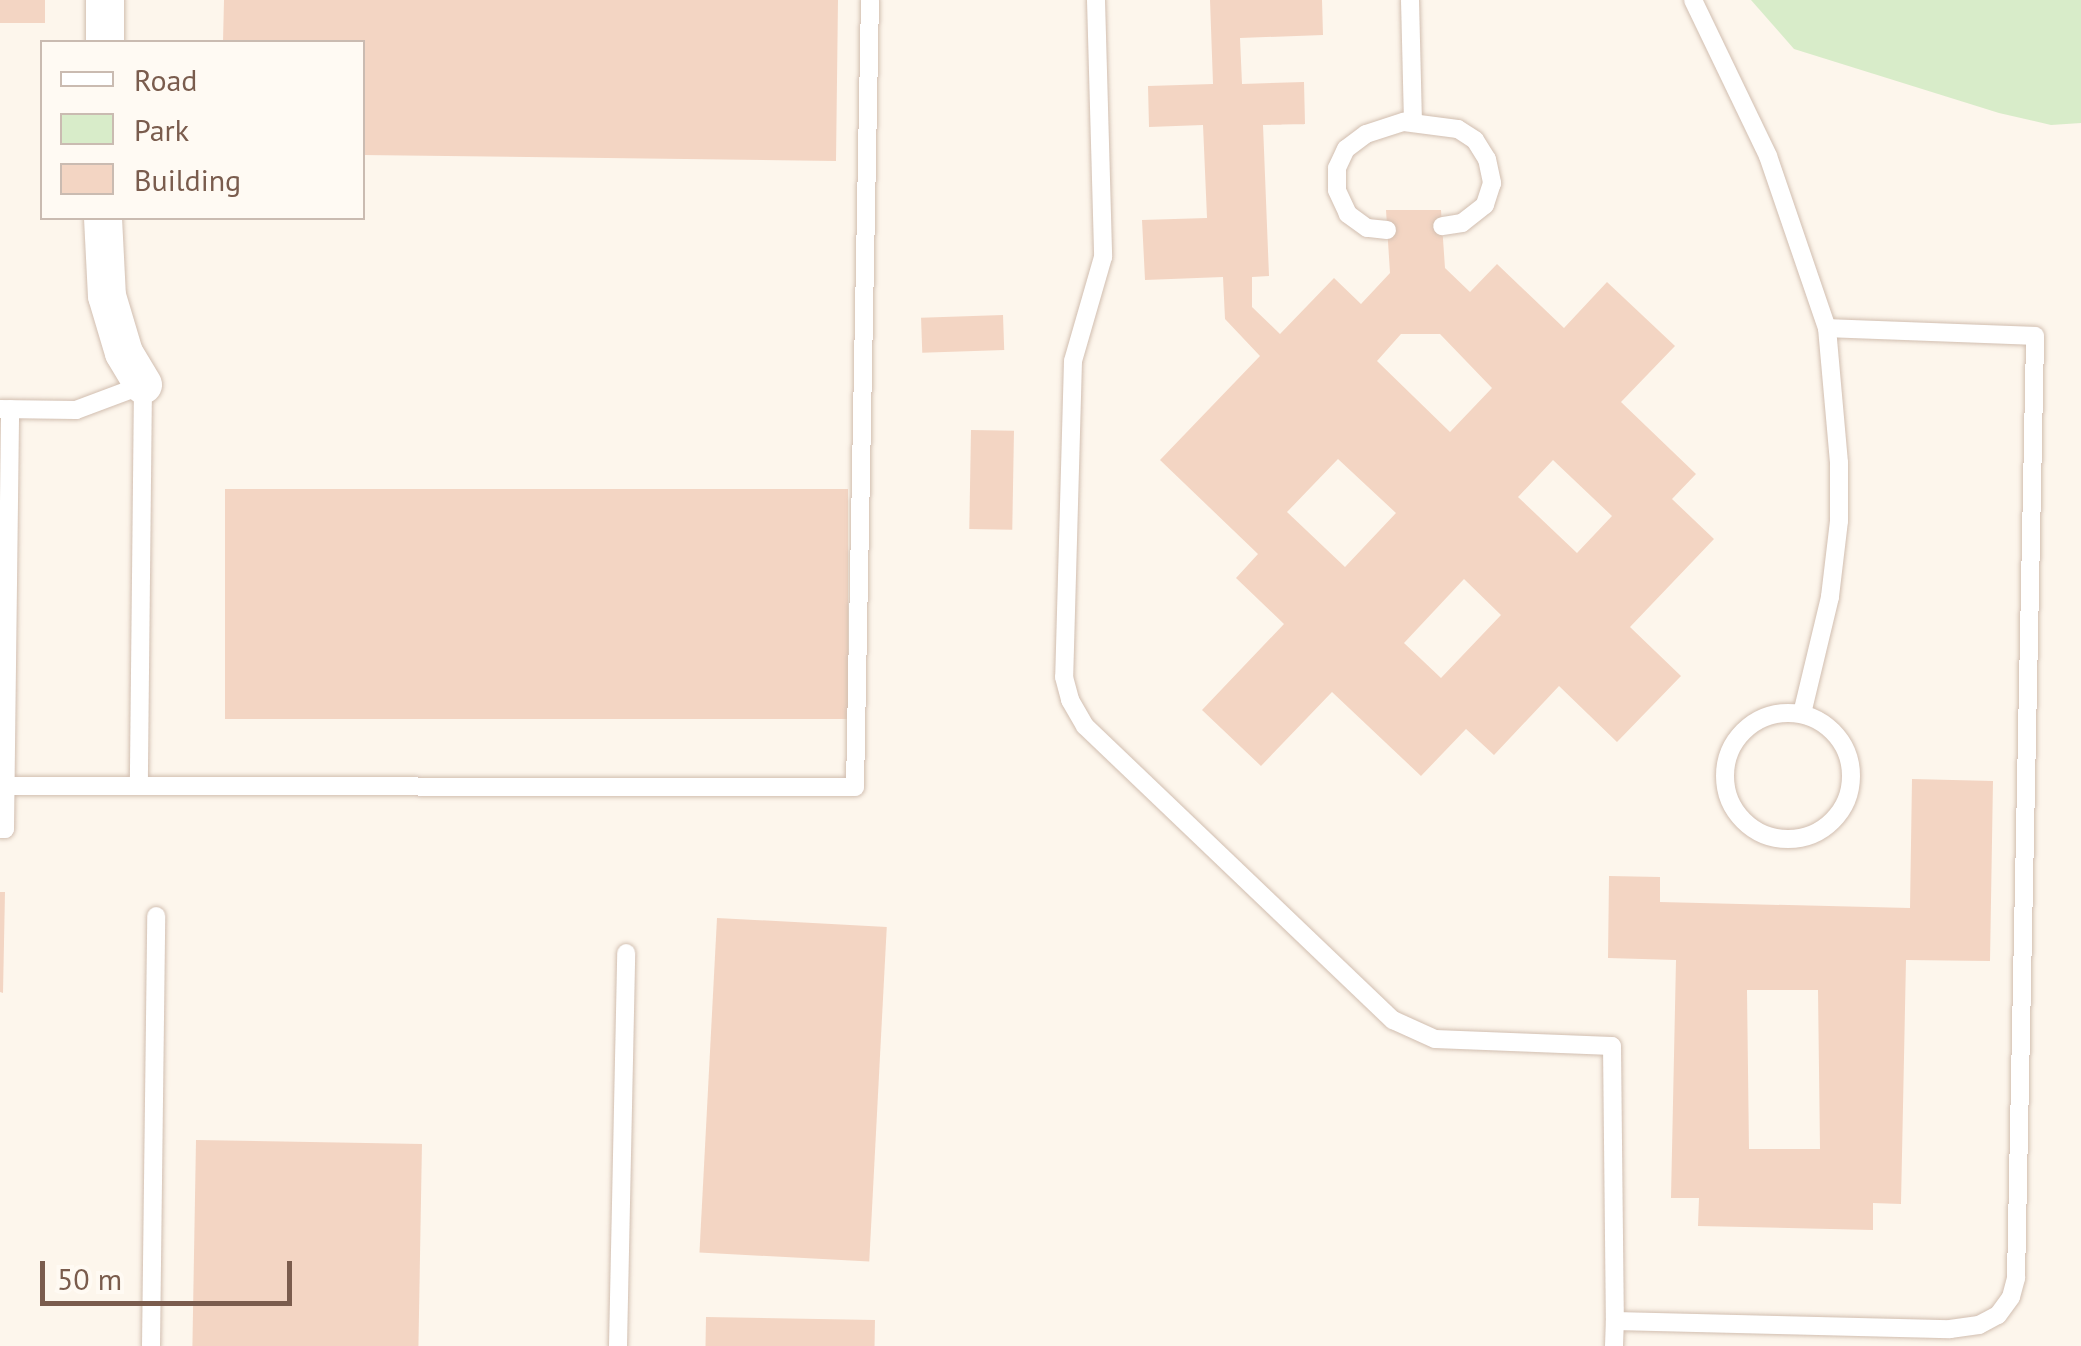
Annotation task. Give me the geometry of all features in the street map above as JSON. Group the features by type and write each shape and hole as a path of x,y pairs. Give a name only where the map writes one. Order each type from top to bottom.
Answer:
{"street":[{"path":"105,0 105,40"},
{"path":"103,220 107,296 124,352 144,386"}],"lane":[{"path":"5,786 855,788 870,0"},
{"path":"1096,0 1103,257 1073,361 1064,676 1070,700 1085,726 1394,1020 1435,1039 1612,1046 1614,1346"},
{"path":"1410,0 1413,122"},
{"path":"1692,0 1768,156 1828,328 1839,463 1839,522 1830,597 1802,714"},
{"path":"1387,230 1367,228 1348,214 1337,190 1340,158 1374,130 1413,122 1447,126 1468,134 1481,148 1490,172 1485,205 1462,223 1442,226"},
{"path":"1615,1321 1950,1329 1978,1326 1998,1315 2011,1297 2016,1278 2036,336 1828,328"},
{"path":"0,829 4,829 5,786 5,409 76,410 144,386 139,786"},
{"path":"1772,714 1802,714 1838,737 1850,764 1849,793 1824,828 1796,839 1767,836 1742,820 1728,795 1729,751 1746,728 1759,719 1772,714"},
{"path":"151,1346 156,916"},
{"path":"618,1346 626,953"}],"green space":[{"path":"1751,0 2081,0 2081,123 2051,125 1999,113 1794,49"}],"building":[{"path":"0,0 45,0 45,23 0,23"},
{"path":"224,0 838,0 836,161 365,155 365,40 223,40"},
{"path":"1210,0 1322,0 1323,35 1240,38 1242,84 1304,82 1305,124 1263,125 1269,276 1252,277 1252,307 1280,334 1334,278 1361,304 1390,273 1386,210 1441,210 1445,268 1470,292 1497,264 1564,328 1607,282 1675,346 1621,402 1696,474 1672,499 1714,539 1630,627 1681,676 1617,742 1559,686 1494,755 1466,729 1421,776 1332,692 1261,766 1202,710 1284,624 1236,578 1258,554 1160,460 1260,356 1225,319 1223,277 1145,280 1142,220 1207,218 1203,125 1149,127 1148,86 1213,84","holes":["1401,334 1440,334 1492,388 1450,432 1377,361","1338,459 1396,513 1345,567 1287,512","1553,460 1612,516 1577,553 1518,497","1464,579 1501,615 1441,678 1404,643"]},
{"path":"1003,315 1004,350 922,353 921,318"},
{"path":"971,430 1014,431 1012,530 969,529"},
{"path":"225,489 848,489 848,719 225,719"},
{"path":"1912,779 1993,781 1990,961 1906,960 1901,1204 1873,1203 1873,1230 1698,1226 1699,1198 1671,1198 1676,960 1608,958 1609,876 1660,877 1660,902 1910,908","holes":["1747,990 1818,990 1820,1149 1749,1149"]},
{"path":"0,892 5,892 3,993 0,992"},
{"path":"717,918 887,927 869,1261 699,1253"},
{"path":"196,1140 422,1144 418,1346 192,1346"},
{"path":"706,1317 875,1320 875,1346 705,1346"}]}
